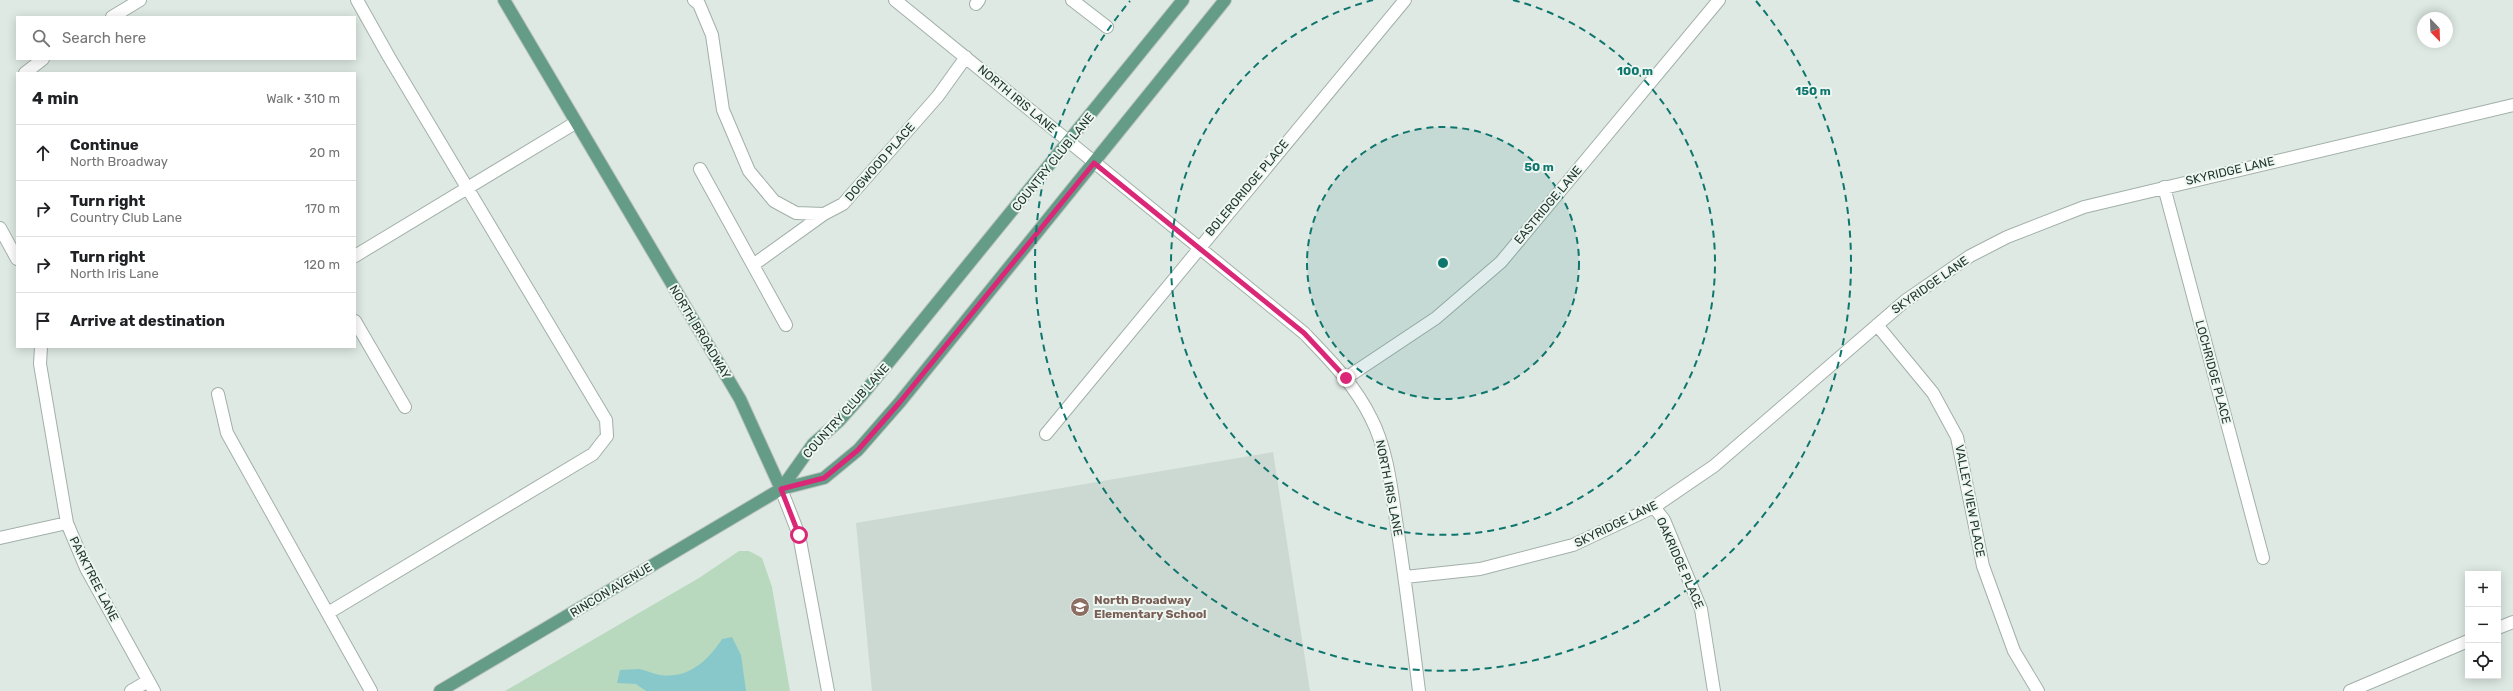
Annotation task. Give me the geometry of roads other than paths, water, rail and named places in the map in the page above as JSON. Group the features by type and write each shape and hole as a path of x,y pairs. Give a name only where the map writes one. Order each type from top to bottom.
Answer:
{"main road":[{"name":"NORTH BROADWAY","path":"504,0 575,123 740,399 781,489"},
{"name":"COUNTRY CLUB LANE","path":"781,489 813,444 839,421 863,394 1183,0"},
{"path":"781,489 824,478 858,450 900,402 1226,0"},
{"name":"RINCON AVENUE","path":"440,691 781,489"}],"street":[{"path":"114,16 140,0"},
{"path":"328,613 593,454 606,436 606,420 357,0"},
{"name":"DOGWOOD PLACE","path":"694,0 699,4 712,35 723,110 749,171 774,201 796,213 824,214 843,204 938,96 966,57"},
{"name":"NORTH IRIS LANE","path":"895,0 1304,333 1346,378 1371,417 1381,440 1391,482 1405,577 1418,691"},
{"path":"1072,0 1107,27"},
{"name":"BOLERORIDGE PLACE","path":"1046,434 1198,248 1405,0"},
{"name":"EASTRIDGE LANE","path":"1346,378 1436,318 1501,262 1719,0"},
{"path":"26,72 42,60"},
{"name":"SKYRIDGE LANE","path":"1405,577 1480,569 1573,545 1654,507 1714,466 1912,296 1970,256 2006,237 2084,207 2513,105"},
{"path":"356,255 575,123"},
{"path":"700,169 786,325"},
{"name":"LOCHRIDGE PLACE","path":"2164,187 2263,558"},
{"path":"753,265 824,214"},
{"path":"0,228 16,257"},
{"path":"356,323 405,406"},
{"name":"VALLEY VIEW PLACE","path":"1877,325 1933,393 1957,437 1983,566 2014,651 2038,691"},
{"name":"PARKTREE LANE","path":"41,348 40,364 67,523 86,568 151,686"},
{"path":"218,394 227,433 371,691"},
{"name":"NORTH BROADWAY","path":"781,489 799,535 828,691"},
{"name":"OAKRIDGE PLACE","path":"1654,507 1664,520 1701,608 1714,691"},
{"path":"0,538 67,523"},
{"path":"2501,627 2513,622"},
{"path":"2350,691 2465,642"},
{"path":"131,691 151,686"}],"water":[{"path":"732,637 741,655 746,691 646,691 636,684 617,683 620,670 639,669 670,676 688,671 704,661 722,639"}],"place":[{"name":"North Broadway Elementary School","path":"1080,607"}]}
